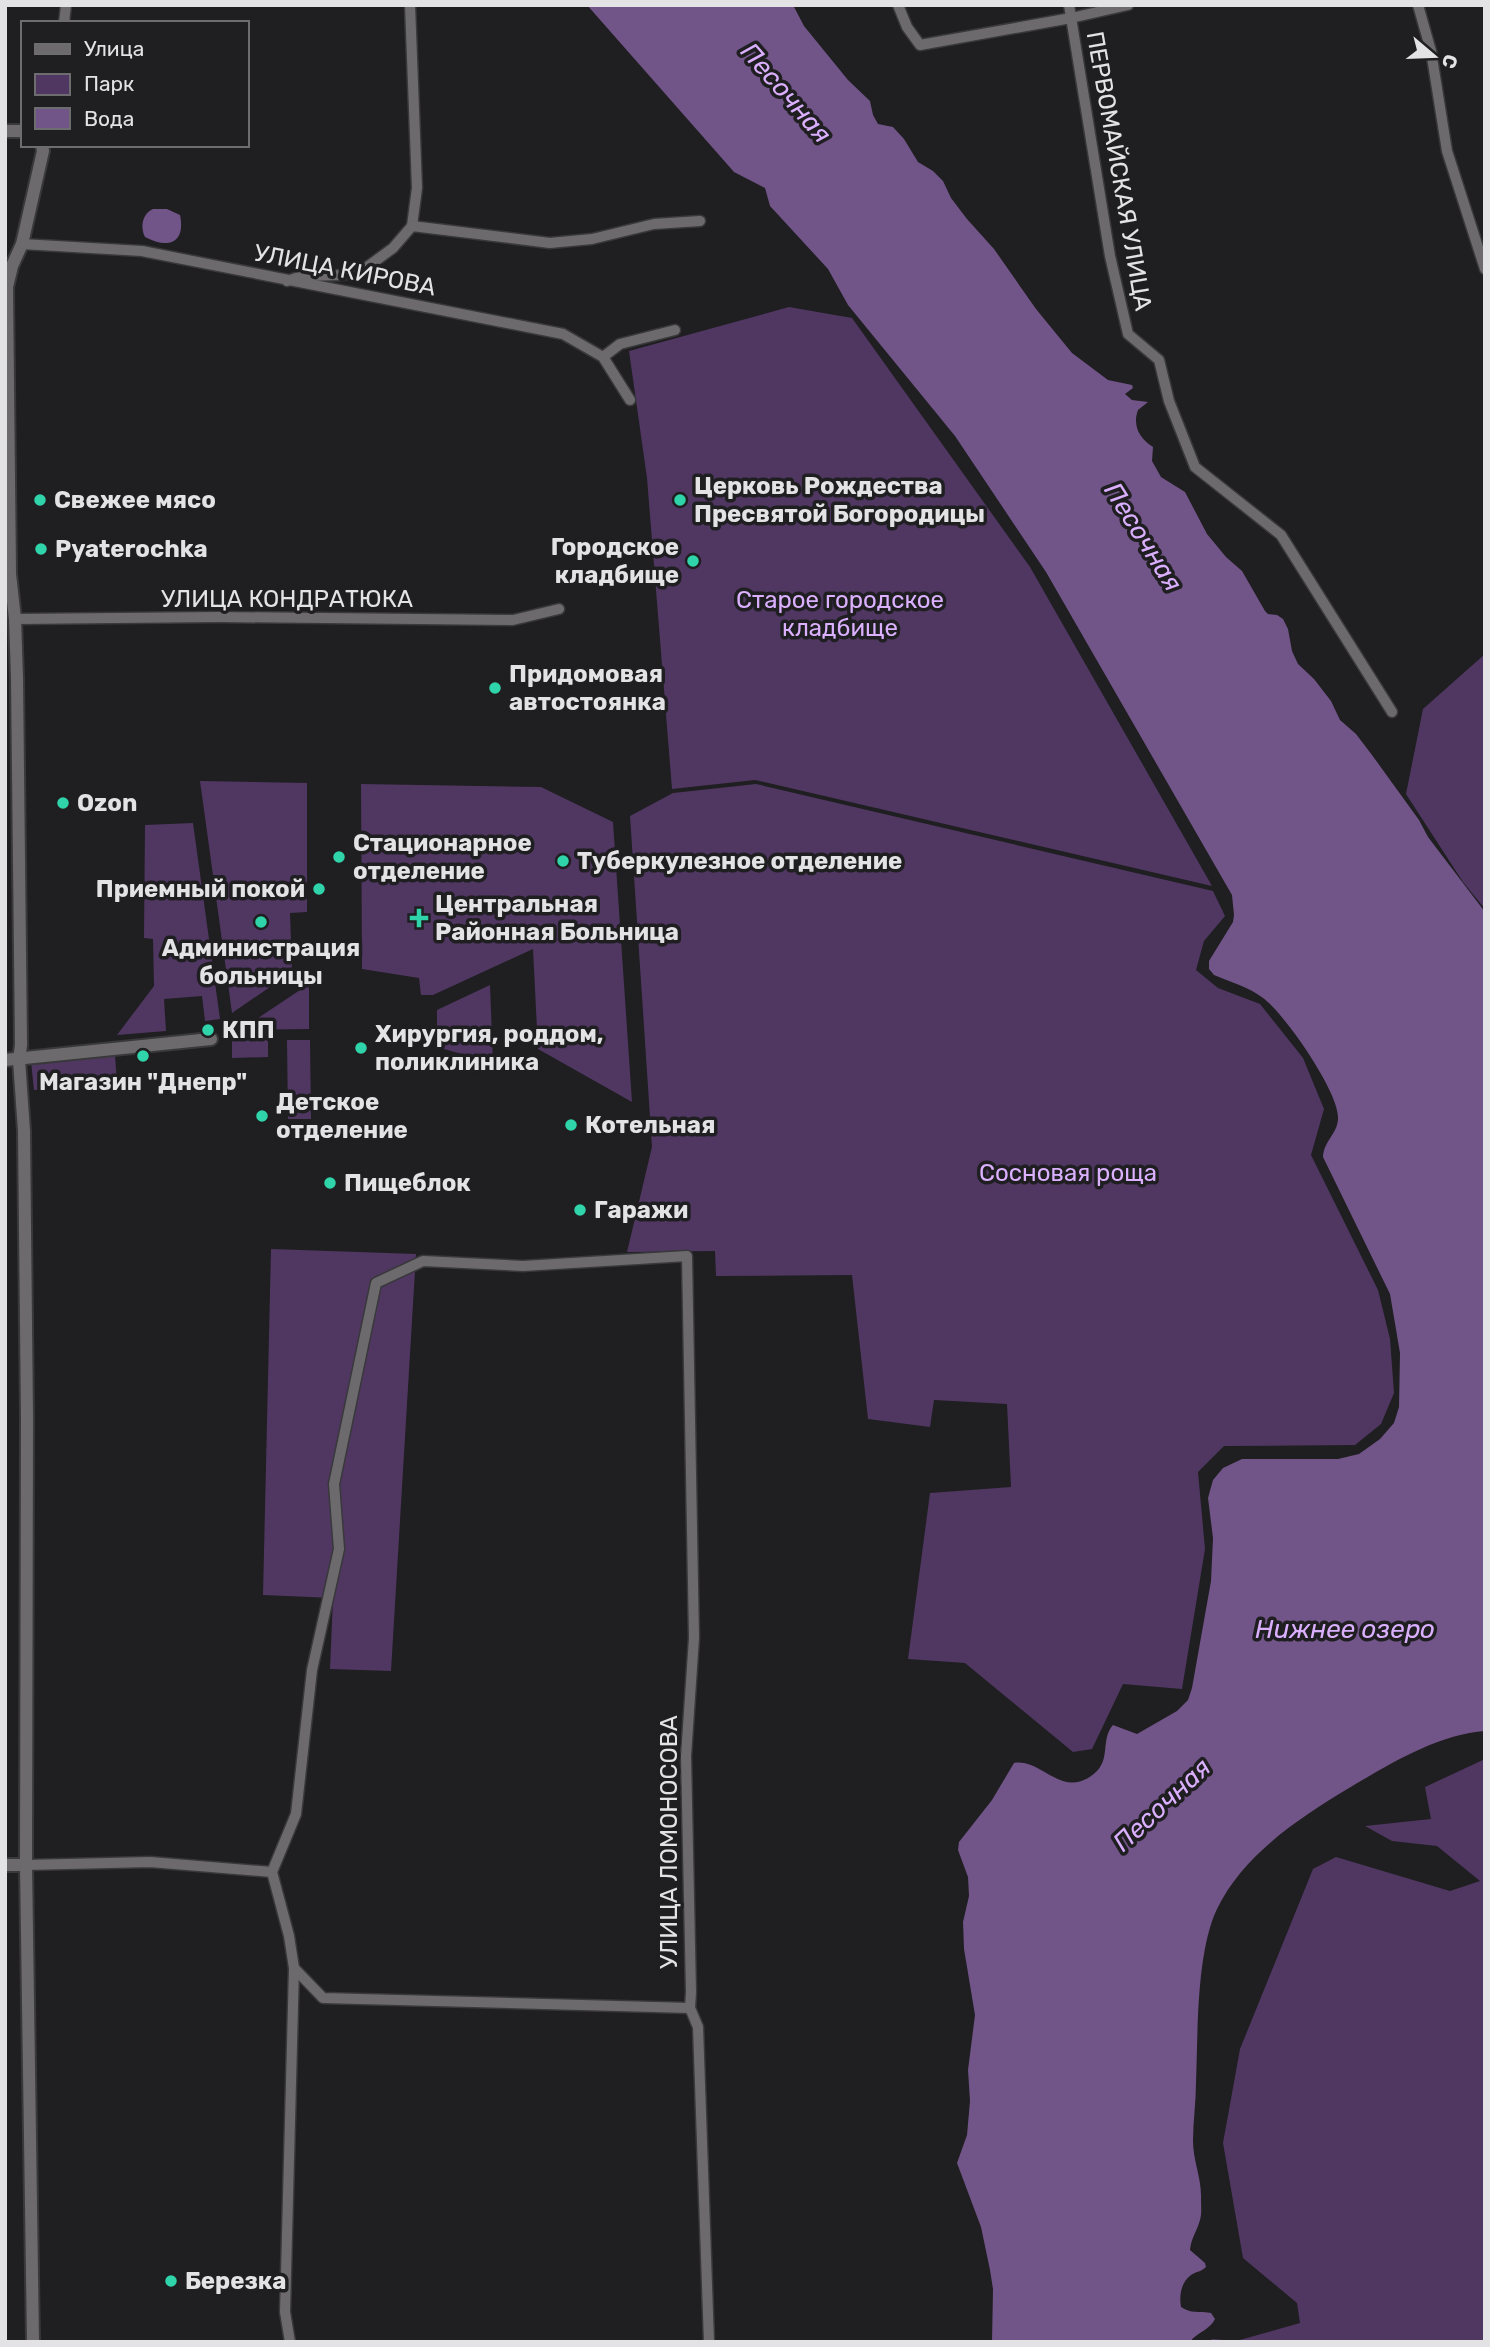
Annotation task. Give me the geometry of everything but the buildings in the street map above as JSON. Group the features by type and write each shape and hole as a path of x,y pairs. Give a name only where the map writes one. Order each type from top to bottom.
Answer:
{"street":[{"path":"287,282 302,276 353,274 363,270 393,248 412,226 417,188 410,5"},
{"path":"898,5 907,27 920,45 1128,5"},
{"name":"ПЕРВОМАЙСКАЯ УЛИЦА","path":"1069,5 1111,256 1128,334 1158,359 1169,401 1195,467 1281,535 1392,712"},
{"path":"1418,5 1432,51 1447,151 1485,269"},
{"path":"33,2342 26,1865 27,1409 24,1131 19,1060 20,858 15,619 9,573 7,287 9,265 22,244 42,147"},
{"path":"412,226 550,243 592,239 654,224 700,220"},
{"name":"УЛИЦА КИРОВА","path":"22,244 142,251 206,262 287,282 563,334 603,357 630,400"},
{"path":"603,357 620,344 675,330"},
{"name":"УЛИЦА КОНДРАТЮКА","path":"15,619 219,617 513,620 559,609"},
{"path":"5,1060 211,1039"},
{"name":"УЛИЦА ЛОМОНОСОВА","path":"272,1872 296,1814 312,1670 340,1549 334,1484 376,1283 423,1262 523,1266 687,1256 694,1638 686,1756 690,2008 698,2028 709,2342"},
{"path":"5,1865 150,1862 272,1872 289,1936 293,1968 285,2312 290,2342"},
{"path":"293,1968 323,1998 690,2008"}],"green space":[{"name":"Старое городское кладбище","path":"789,307 852,318 1030,567 1212,886 755,780 672,789 647,478 629,351"},
{"path":"1485,654 1485,909 1463,882 1406,794 1423,709"},
{"path":"200,781 307,783 307,912 290,913 292,972 232,1013"},
{"path":"361,784 541,787 613,822 632,1102 538,1049 533,949 433,995 421,995 419,978 362,969"},
{"name":"Сосновая роща","path":"756,784 1213,891 1225,916 1204,941 1196,970 1218,988 1260,1004 1303,1058 1324,1109 1311,1155 1378,1290 1390,1339 1394,1393 1381,1424 1355,1445 1224,1446 1198,1472 1205,1549 1182,1689 1123,1684 1092,1749 1073,1752 965,1663 908,1659 930,1493 1011,1487 1007,1404 934,1400 930,1427 868,1419 852,1275 716,1276 715,1251 627,1252 652,1147 630,816 673,793"},
{"path":"193,823 220,1019 205,1021 202,996 164,999 166,1031 117,1035 154,986 153,939 144,938 145,825"},
{"path":"309,984 309,1029 240,1030"},
{"path":"490,985 493,1063 437,1047 437,1010"},
{"path":"268,1040 268,1057 232,1058 232,1041"},
{"path":"287,1040 310,1040 311,1119 288,1119"},
{"path":"115,1055 117,1084 34,1090 31,1061"},
{"path":"271,1249 416,1254 391,1671 330,1669 333,1598 263,1595"},
{"path":"1485,1759 1485,2342 1209,2342 1212,2339 1236,2341 1300,2323 1297,2303 1243,2258 1223,2143 1240,2049 1313,1869 1336,1857 1450,1891 1480,1881 1437,1846 1392,1841 1365,1826 1431,1819 1425,1787"}],"water":[{"name":"Нижнее озеро","path":"587,5 793,5 804,26 848,80 870,101 878,124 893,127 918,162 943,181 951,198 994,249 1036,309 1072,353 1108,380 1132,385 1133,388 1125,394 1132,400 1148,402 1138,410 1137,427 1144,440 1153,447 1152,461 1161,477 1185,492 1207,534 1242,571 1265,611 1283,619 1298,664 1314,679 1331,701 1340,720 1356,734 1372,755 1419,820 1428,837 1485,912 1485,1731 1449,1738 1414,1752 1311,1812 1257,1855 1228,1890 1217,1909 1210,1927 1202,1970 1193,2134 1201,2212 1190,2250 1206,2267 1188,2278 1180,2298 1181,2307 1193,2312 1211,2313 1215,2319 1190,2342 992,2342 993,2289 990,2270 981,2227 957,2163 967,2135 970,2101 968,2070 975,2015 964,1949 963,1922 969,1896 968,1877 958,1850 959,1842 992,1800 1014,1763 1024,1763 1063,1781 1074,1783 1085,1780 1101,1766 1107,1736 1113,1725 1137,1734 1177,1711 1188,1700 1211,1581 1213,1538 1208,1498 1213,1480 1223,1468 1242,1459 1338,1459 1359,1454 1380,1439 1394,1423 1399,1407 1400,1353 1390,1294 1323,1157 1338,1119 1330,1091 1309,1054 1272,1006 1258,994 1214,975 1209,969 1209,961 1233,922 1232,895 1046,572 955,436 848,305 828,269 770,206 765,188 734,172"},
{"path":"153,209 167,209 180,215 180,232 173,241 161,243 145,237 143,221 146,214"}],"place":[{"name":"Свежее мясо","path":"40,500"},
{"name":"Церковь Рождества Пресвятой Богородицы","path":"680,500"},
{"name":"Pyaterochka","path":"41,549"},
{"name":"Городское кладбище","path":"693,561"},
{"name":"Придомовая автостоянка","path":"495,688"},
{"name":"Ozon","path":"63,803"},
{"name":"Стационарное отделение","path":"339,857"},
{"name":"Туберкулезное отделение","path":"563,861"},
{"name":"Приемный покой","path":"319,889"},
{"name":"Центральная Районная Больница","path":"419,918"},
{"name":"Администрация больницы","path":"261,922"},
{"name":"КПП","path":"208,1030"},
{"name":"Хирургия, роддом, поликлиника","path":"361,1048"},
{"name":"Магазин \"Днепр\"","path":"143,1056"},
{"name":"Детское отделение","path":"262,1116"},
{"name":"Котельная","path":"571,1125"},
{"name":"Пищеблок","path":"330,1183"},
{"name":"Гаражи","path":"580,1210"},
{"name":"Березка","path":"171,2281"}],"water label":[{"name":"Песочная","path":"786,93"},
{"name":"Песочная","path":"1143,537"},
{"name":"Песочная","path":"1162,1805"}]}
